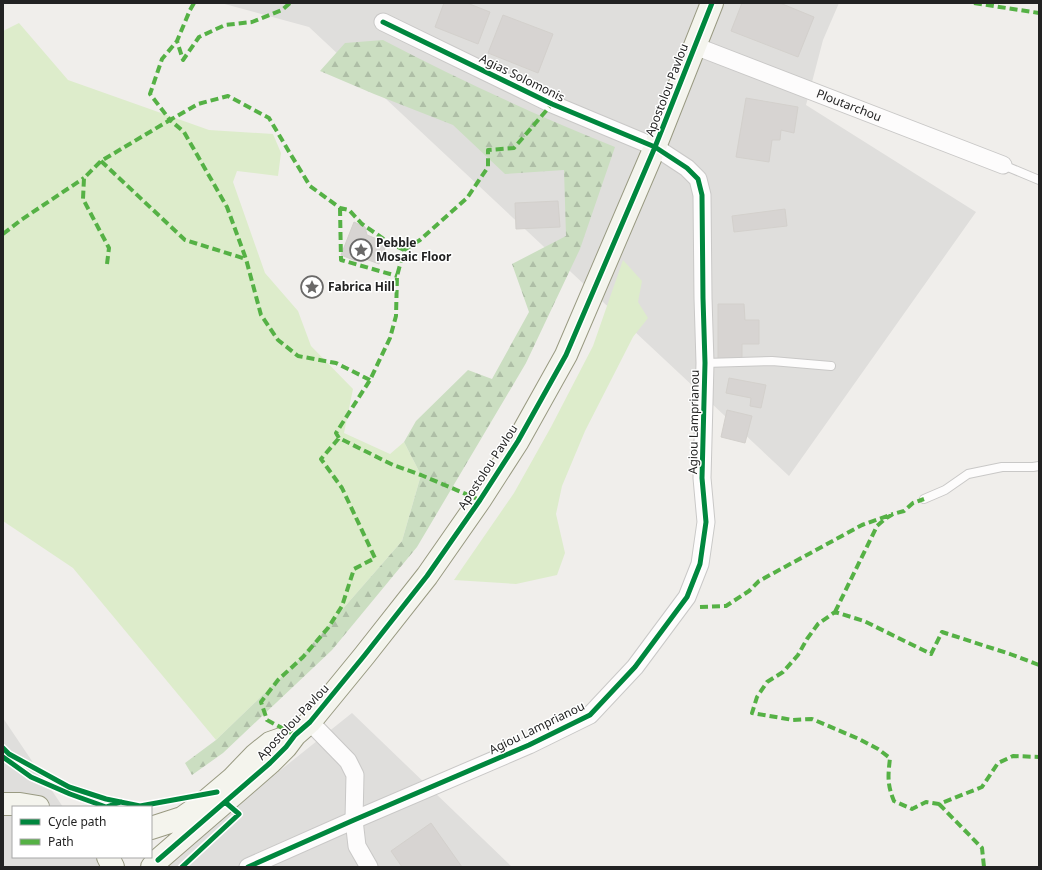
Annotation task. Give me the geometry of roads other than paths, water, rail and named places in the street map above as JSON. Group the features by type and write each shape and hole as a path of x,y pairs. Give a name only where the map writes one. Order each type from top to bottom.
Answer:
{"main road":[{"name":"Apostolou Pavlou","path":"152,867 158,860 270,764 286,748 364,656 427,576 480,500 518,441 566,354 655,147 712,3"},
{"name":"Apostolou Pavlou","path":"152,828 182,818 222,788 255,755 270,743 303,728"},
{"path":"108,858 113,867"}],"street":[{"name":"Agias Solomonis","path":"383,22 552,104 655,147"},
{"name":"Ploutarchou","path":"695,46 1003,165"},
{"name":"Agiou Lamprianou","path":"248,867 529,745 590,716 636,667 687,597 700,564 706,522 702,478 705,363 702,298 702,194 698,179 688,168 655,147"},
{"path":"303,728 348,761 355,775 354,820 356,846 369,867"}],"lane":[{"path":"1003,165 1039,180"},
{"path":"705,363 772,362 831,366"},
{"path":"924,499 944,490 968,474 1002,467 1039,466"}],"place":[{"name":"Pebble Mosaic Floor","path":"361,250"},
{"name":"Fabrica Hill","path":"312,287"}]}
